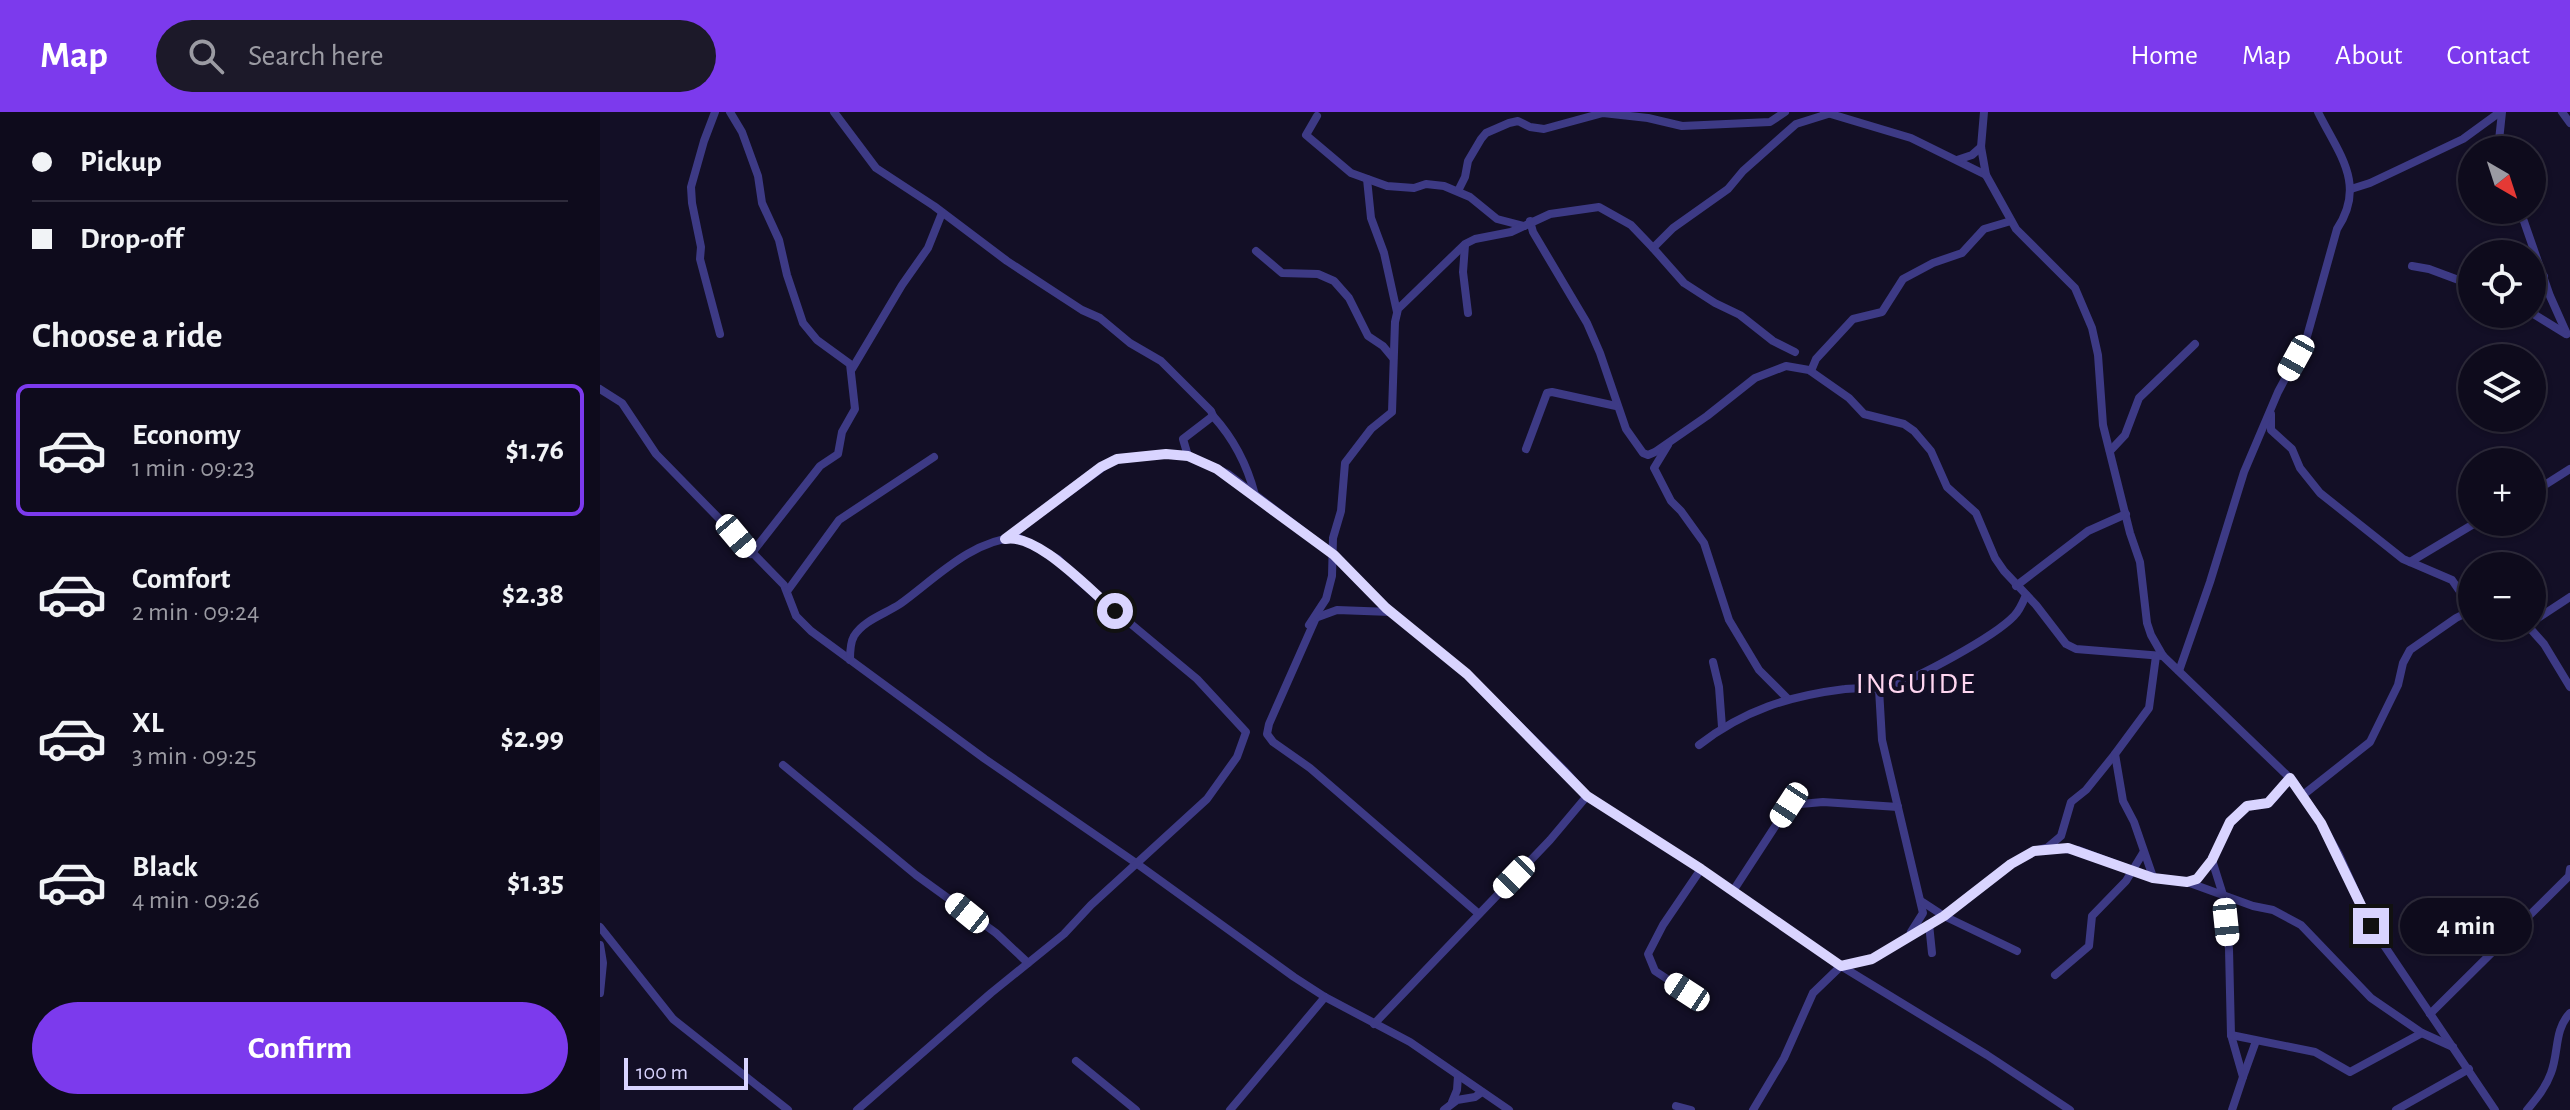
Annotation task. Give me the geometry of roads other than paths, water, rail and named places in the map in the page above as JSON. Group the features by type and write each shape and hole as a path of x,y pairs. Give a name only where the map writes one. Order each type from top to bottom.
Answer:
{"street":[{"path":"715,112 691,187 701,247 700,259 720,334"},
{"path":"730,112 742,132 758,176 762,203 779,240 804,325 817,340 848,361 852,369 855,409 842,432 838,454 820,466 751,554"},
{"path":"834,112 876,168 1007,261 1082,310 1100,318 1130,343 1161,361 1211,411 1223,428 1248,469 1255,497"},
{"path":"1458,191 1468,161 1486,133 1514,121 1544,129 1575,117 1603,113 1682,126 1770,122 1786,112 1787,131"},
{"path":"1858,112 1861,123"},
{"path":"1984,112 1981,147 1986,175 2020,234 2068,279 2083,304 2098,355 2102,413 2110,451 2144,577 2151,635 2159,656 2149,708 2086,790 2071,802 2061,836 2046,848"},
{"path":"2179,671 2237,490 2271,409 2306,340 2337,229 2346,214 2351,189 2345,165 2318,112"},
{"path":"2351,189 2463,139 2501,112"},
{"path":"2499,136 2501,112"},
{"path":"2562,112 2570,123"},
{"path":"1653,248 1673,228 1728,189 1787,131 1800,122 1826,113 1911,138 1986,175"},
{"path":"1317,116 1306,133 1308,138 1346,170 1387,186 1414,188 1430,184 1458,191 1497,219 1527,223 1587,323 1616,406 1626,429 1643,453 1650,454 1670,441 1755,378 1786,366 1811,371 1864,414 1910,427 1931,451 1947,487 1976,513 1995,558 2071,648 2159,656 2179,671 2290,778 2339,855 2371,926 2495,1110"},
{"path":"1956,160 1972,155 1981,147"},
{"path":"1367,179 1371,218 1384,253 1397,312 1391,414 1371,429 1344,465 1341,511 1333,538 1332,576 1326,599 1309,625 1324,613 1337,610 1392,612"},
{"path":"1397,312 1465,244 1557,213 1603,208 1631,225 1684,283 1795,352"},
{"path":"852,369 928,248 942,213"},
{"path":"1811,371 1816,359 1853,319 1882,312 1903,279 1933,263 1962,253 1984,229 2011,221"},
{"path":"1465,244 1463,272 1468,313"},
{"path":"1256,251 1282,273 1318,274 1334,281 1349,298 1368,336 1383,346 1393,358"},
{"path":"2412,266 2458,280"},
{"path":"2546,281 2568,336"},
{"path":"2546,322 2568,336"},
{"path":"2110,451 2125,435 2139,398 2195,344"},
{"path":"600,389 627,409 656,454 788,590 800,622 997,767 1325,997 1410,1042 1509,1110"},
{"path":"1526,449 1547,393 1616,406"},
{"path":"2271,409 2271,430 2292,449 2300,468 2320,493 2371,535 2410,562 2452,580 2458,589"},
{"path":"1166,454 1213,416"},
{"path":"1183,439 1188,456"},
{"path":"1670,441 1654,468 1671,501 1700,535 1725,611 1735,631 1759,670 1788,699"},
{"path":"1005,539 1113,460 1166,454 1188,456 1228,474 1334,555 1392,612 1467,674 1587,796 1701,869 1841,966 1975,1047 2065,1109"},
{"path":"788,590 839,520 934,457"},
{"path":"2546,484 2570,469"},
{"path":"2016,586 2088,531 2126,514"},
{"path":"2410,562 2458,533"},
{"path":"850,660 851,642 865,624 900,604 940,571 967,554 1017,537 1061,561 1077,579 1197,679 1246,732 1237,757 1216,787 1064,934 863,1108"},
{"path":"1699,745 1741,716 1788,699 1861,687 1879,689 1932,668 2000,628 2019,609 2026,595"},
{"path":"2546,613 2570,597"},
{"path":"2303,795 2370,742 2398,685 2403,663 2410,650 2458,617"},
{"path":"1315,620 1267,734 1479,914"},
{"path":"2541,640 2570,687"},
{"path":"1713,662 1719,687 1722,727"},
{"path":"1879,689 1882,740 1923,913 1908,936"},
{"path":"2115,754 2123,801 2134,822 2153,878"},
{"path":"783,765 916,875 996,933 1028,963"},
{"path":"2187,882 2197,879 2212,860 2230,822 2247,806 2268,803 2290,778"},
{"path":"1374,1024 1550,840 1587,796"},
{"path":"1733,891 1789,805 1823,802 1898,807"},
{"path":"1753,1110 1784,1058 1813,993 1841,966 1872,959 1944,916 2011,864 2046,848 2078,850 2130,871 2153,878 2187,882 2273,910 2301,925 2371,998 2422,1033 2454,1047"},
{"path":"2055,975 2089,946 2092,916 2126,881 2143,853"},
{"path":"2212,860 2223,895 2229,949 2231,1035 2243,1077"},
{"path":"1687,992 1655,971 1648,954 1663,925 1701,869"},
{"path":"2430,1014 2570,876 2570,869"},
{"path":"1921,901 1944,916 2017,951"},
{"path":"1929,924 1932,953"},
{"path":"600,927 673,1019 788,1110"},
{"path":"600,945 603,963 600,993"},
{"path":"1230,1110 1325,997"},
{"path":"2527,1110 2543,1091 2551,1075 2559,1030 2570,1013"},
{"path":"2231,1035 2315,1052 2350,1072 2422,1033"},
{"path":"2232,1110 2256,1041"},
{"path":"1076,1061 1136,1110"},
{"path":"2396,1110 2469,1069"},
{"path":"1447,1108 1457,1090 1458,1076"},
{"path":"1447,1108 1457,1100 1475,1097 1482,1092"},
{"path":"1676,1106 1691,1110"}],"district":[{"name":"INGUIDE","path":"1916,684"}]}
